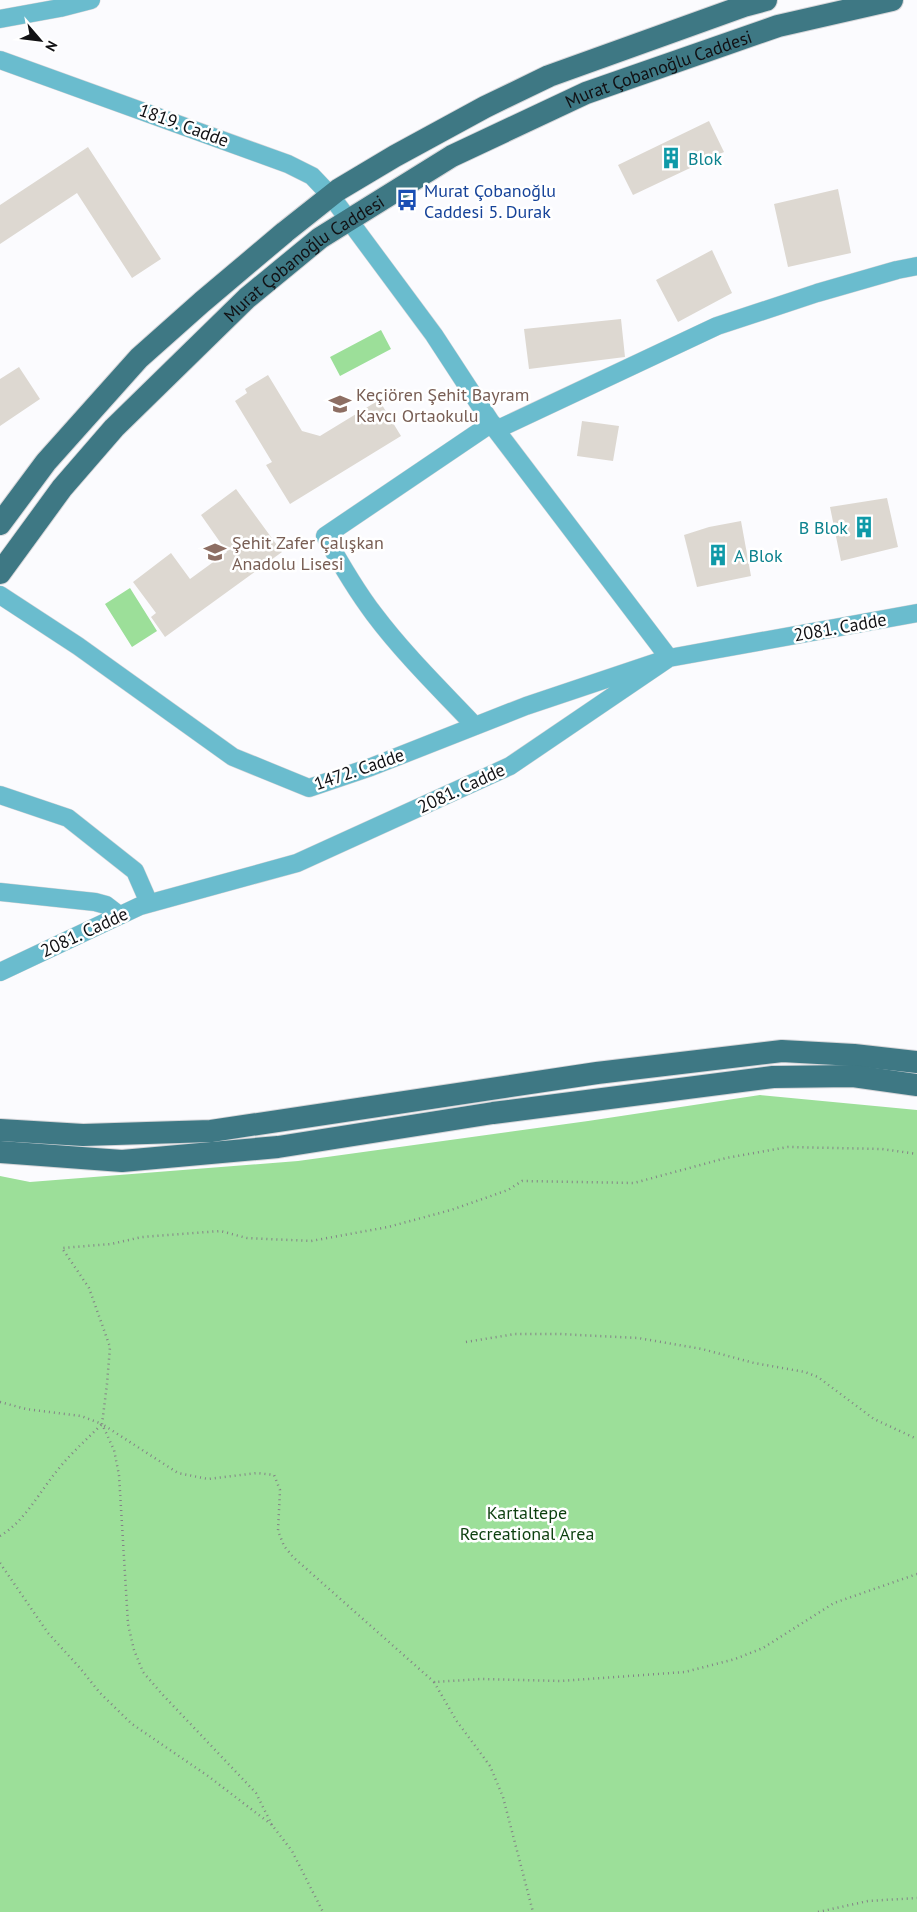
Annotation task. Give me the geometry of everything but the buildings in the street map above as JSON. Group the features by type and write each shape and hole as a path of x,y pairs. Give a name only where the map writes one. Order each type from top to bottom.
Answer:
{"main road":[{"name":"Murat Çobanoğlu Caddesi","path":"0,524 46,462 139,358 262,251 338,190 395,156 485,107 549,76 725,12 766,0"},
{"name":"Murat Çobanoğlu Caddesi","path":"0,572 62,488 114,428 247,298 320,238 348,220 452,156 586,93 778,26 892,0"},
{"path":"0,1130 82,1135 211,1131 597,1073 782,1051 854,1055 917,1062"},
{"path":"0,1152 122,1161 278,1147 493,1113 773,1076 853,1076 917,1085"}],"street":[{"path":"0,19 91,0"},
{"name":"1819. Cadde","path":"0,60 288,164 312,176 331,196 434,335 494,426 669,658"},
{"path":"475,726 396,642 375,616 356,589 325,536 494,426 718,326 817,293 917,266"},
{"name":"1472. Cadde","path":"0,595 78,646 233,757 309,788 371,767 526,706 669,658"},
{"name":"2081. Cadde","path":"0,972 119,915 149,903 297,863 510,766 669,658 917,613"},
{"path":"0,795 68,818 135,871 149,903"},
{"path":"0,892 94,902 106,905 119,915"}],"path":[{"path":"323,1912 292,1850 272,1825 256,1793 143,1672 134,1650 128,1624 119,1475 114,1450 102,1424 110,1347 89,1288 62,1248 111,1244 142,1237 220,1231 247,1238 311,1241 388,1228 451,1210 508,1190 522,1181 634,1184 726,1158 788,1147 882,1149 917,1154"},
{"path":"466,1342 515,1334 560,1334 638,1338 702,1349 724,1356 806,1372 818,1377 874,1419 917,1439"},
{"path":"0,1402 26,1409 81,1416 102,1424 178,1473 208,1479 257,1473 274,1475 280,1490 278,1531 284,1546 293,1557 434,1682 456,1720 490,1766 503,1797 533,1912"},
{"path":"0,1536 8,1531 19,1519 73,1451 102,1424"},
{"path":"0,1563 48,1633 100,1693 132,1724 208,1776 272,1825"},
{"path":"434,1682 481,1679 560,1681 686,1672 735,1659 763,1648 834,1603 917,1574"},
{"path":"818,1912 868,1901 917,1898"}],"green space":[{"path":"381,330 391,349 340,376 330,357"},
{"path":"130,588 157,631 132,647 105,604"},
{"name":"Kartaltepe Recreational Area","path":"760,1095 917,1110 917,1912 0,1912 0,1176 30,1182 298,1161"}],"place":[{"name":"Blok","path":"671,158"},
{"name":"Murat Çobanoğlu Caddesi 5. Durak","path":"407,200"},
{"name":"Keçiören Şehit Bayram Kavcı Ortaokulu","path":"340,404"},
{"name":"B Blok","path":"864,527"},
{"name":"Şehit Zafer Çalışkan Anadolu Lisesi","path":"215,552"},
{"name":"A Blok","path":"718,555"}]}
